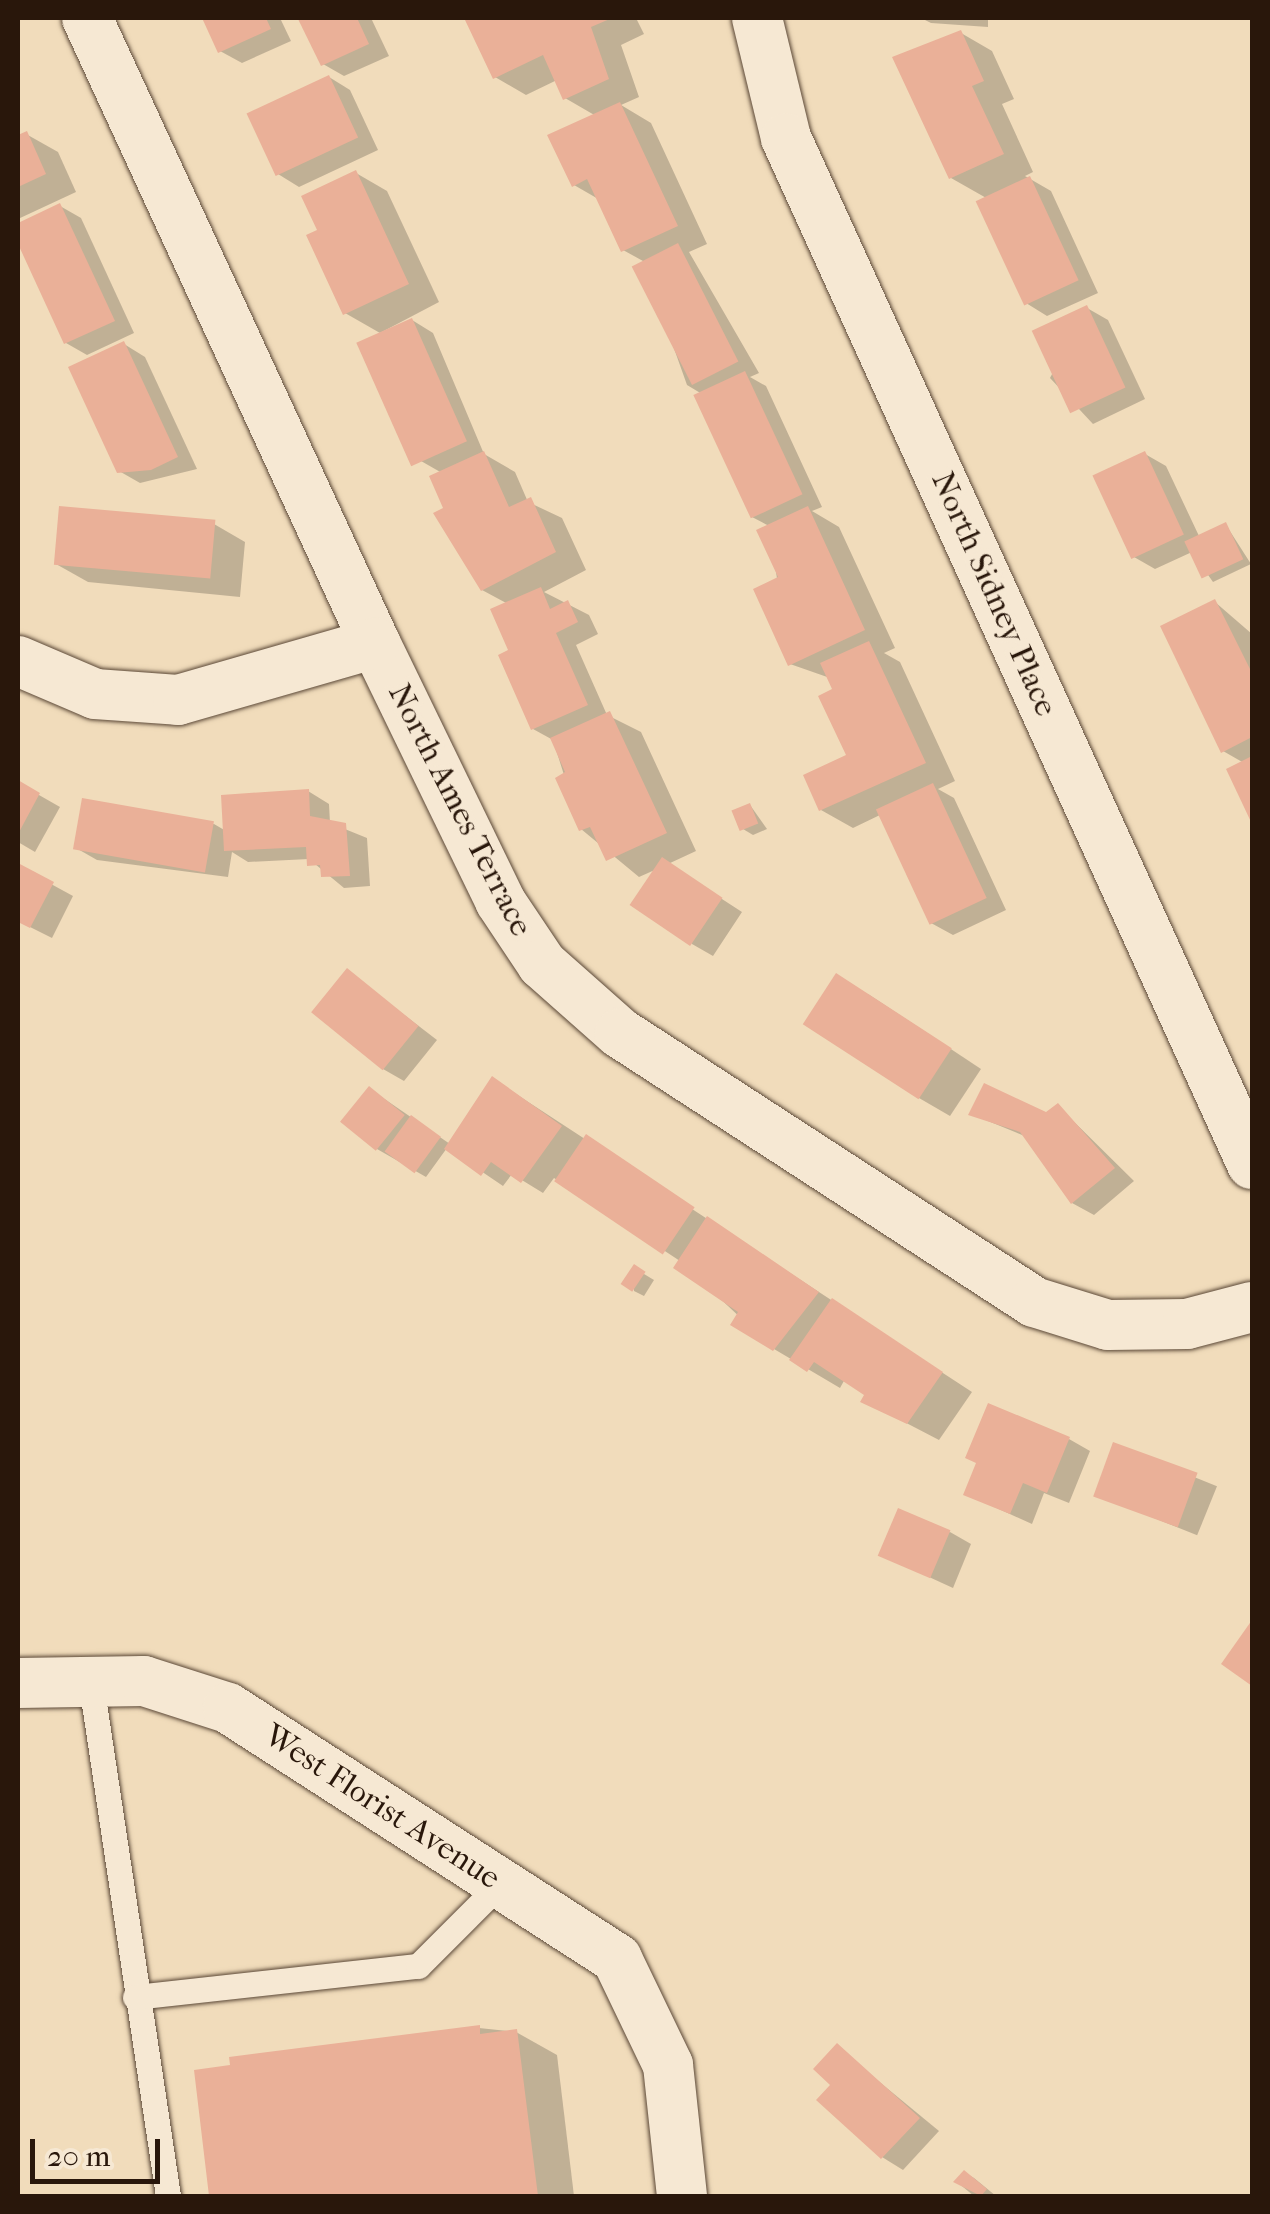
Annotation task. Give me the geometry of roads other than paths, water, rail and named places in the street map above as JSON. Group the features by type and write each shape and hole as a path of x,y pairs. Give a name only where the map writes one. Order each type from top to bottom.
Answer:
{"street":[{"name":"North Ames Terrace","path":"87,18 375,643 500,901 542,964 620,1033 1034,1302 1108,1325 1187,1324 1252,1306"},
{"name":"North Sidney Place","path":"757,18 786,138 1252,1164"},
{"path":"18,662 96,694 178,700 375,643"},
{"name":"West Florist Avenue","path":"18,1683 90,1677 144,1681 228,1708 617,1959 668,2065 682,2196"}],"lane":[{"path":"90,1677 134,1998 168,2196"},
{"path":"134,1998 418,1966 500,1884"}]}
